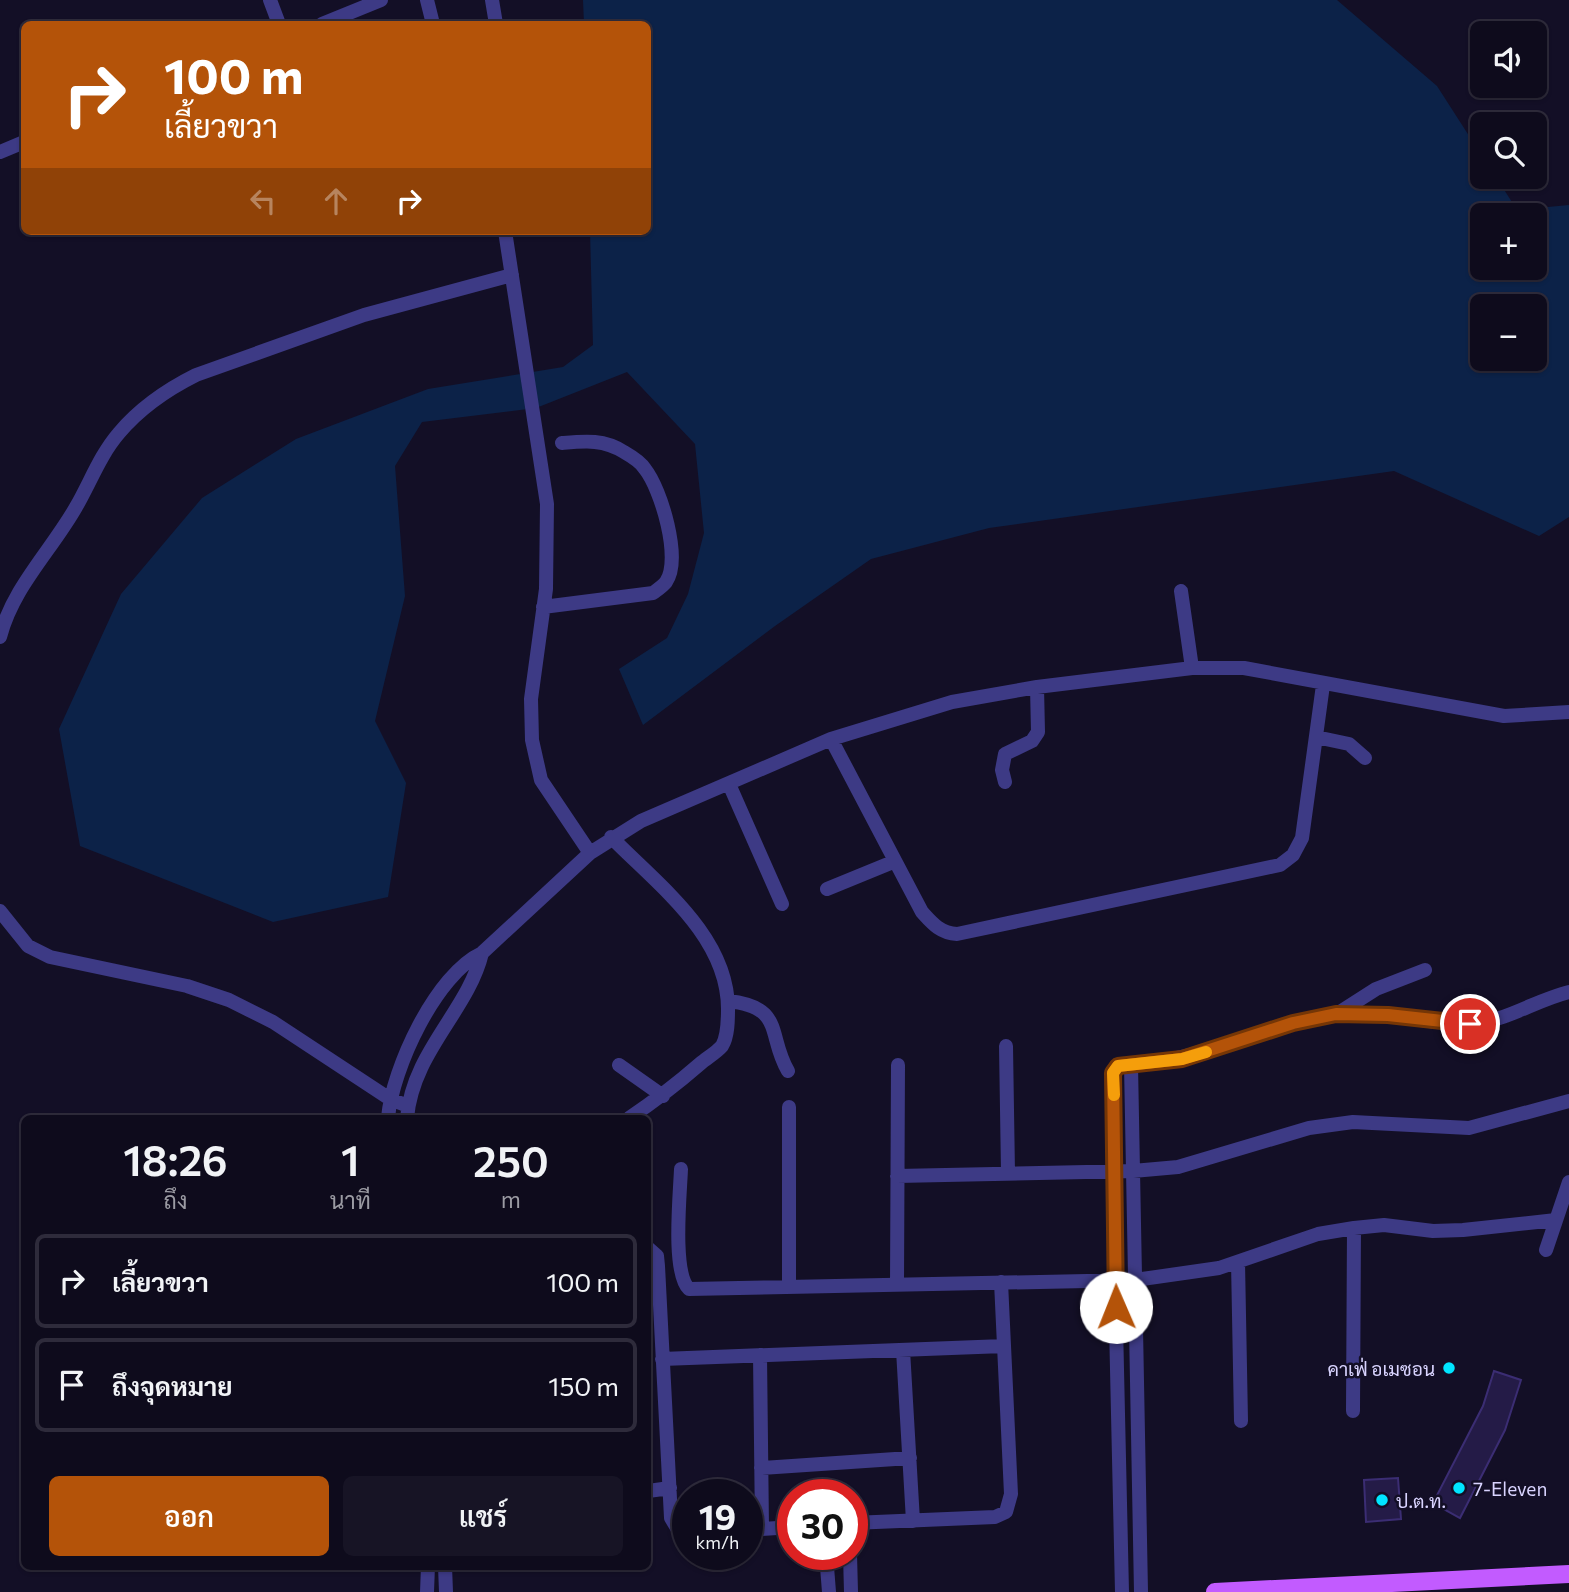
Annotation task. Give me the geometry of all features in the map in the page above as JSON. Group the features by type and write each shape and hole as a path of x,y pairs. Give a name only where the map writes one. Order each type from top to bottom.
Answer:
{"main road":[{"path":"1215,1592 1569,1574"}],"street":[{"path":"270,0 278,21"},
{"path":"329,21 381,0"},
{"path":"427,0 432,21"},
{"path":"492,0 496,21"},
{"path":"0,152 21,143"},
{"path":"506,235 528,367 547,505 543,607 531,699 532,740 541,780 590,853"},
{"path":"0,637 5,620 21,588 75,509 108,447 134,416 176,385 206,371 365,315 512,275"},
{"path":"543,607 653,593 666,582 671,563 669,531 659,493 645,467 623,451 598,440 562,443"},
{"path":"1181,591 1192,668"},
{"path":"388,1115 390,1099 416,1033 466,960 482,953 590,853 611,837 641,821 831,739 952,702 1037,687 1192,668 1244,668 1323,685 1504,716 1569,712"},
{"path":"831,739 893,862 922,912 934,926 947,933 957,934 1280,865 1293,855 1302,838 1323,685"},
{"path":"1005,782 1002,770 1005,754 1032,741 1038,732 1037,687"},
{"path":"1316,737 1349,744 1365,758"},
{"path":"729,784 782,904"},
{"path":"611,837 684,911 708,941 723,971 728,1001 729,1023 722,1045 663,1096 634,1115"},
{"path":"827,889 893,862"},
{"path":"0,911 28,946 50,957 187,986 229,1000 273,1022 408,1112 434,1040 477,972 482,953"},
{"path":"1336,1014 1377,989 1425,970"},
{"path":"1122,1592 1113,1073 1125,1065 1182,1059 1293,1023 1336,1014 1388,1015 1470,1024 1490,1020 1548,997 1569,992"},
{"path":"728,1001 758,1009 771,1020 776,1030 778,1051 788,1071"},
{"path":"1006,1046 1008,1173"},
{"path":"619,1065 663,1096"},
{"path":"897,1284 898,1065"},
{"path":"1125,1065 1133,1171 1141,1592"},
{"path":"897,1176 1133,1171 1210,1160 1309,1128 1353,1122 1469,1128 1569,1101"},
{"path":"789,1107 789,1287"},
{"path":"681,1169 680,1267 683,1283 689,1289 1135,1280 1219,1268 1318,1234 1354,1228 1384,1225 1463,1230 1556,1220"},
{"path":"1546,1250 1569,1182"},
{"path":"1353,1411 1354,1228"},
{"path":"651,1251 657,1256 672,1508"},
{"path":"1238,1262 1241,1421"},
{"path":"868,1522 995,1517 1006,1512 1010,1504 1001,1282"},
{"path":"662,1359 1004,1346"},
{"path":"904,1350 913,1521"},
{"path":"760,1355 760,1479"},
{"path":"761,1468 910,1458"},
{"path":"651,1491 670,1488"},
{"path":"427,1592 428,1570"},
{"path":"445,1570 446,1592"},
{"path":"827,1570 829,1592"},
{"path":"850,1570 851,1592"}],"water":[{"path":"583,0 1337,0 1437,86 1470,137 1470,189 1504,189 1513,203 1470,203 1470,280 1547,280 1547,207 1569,205 1569,517 1539,536 1394,471 989,528 871,559 775,626 643,725 619,669 667,638 688,594 704,533 695,444 627,372 536,408 422,422 395,466 405,596 375,721 406,783 388,897 273,922 80,846 59,729 121,594 202,498 296,439 428,389 563,367 593,345 590,235 651,235 651,21 584,21"}],"building":[{"path":"1494,1371 1521,1380 1505,1430 1460,1518 1433,1503 1483,1406"},
{"name":"ป.ต.ท.","path":"1398,1478 1401,1519 1366,1522 1364,1480"}],"slow traffic":[{"path":"1114,1095 1113,1073 1118,1066 1182,1059 1206,1052"}],"place":[{"name":"คาเฟ่ อเมซอน","path":"1449,1368"},
{"name":"7-Eleven","path":"1459,1488"},
{"name":"ป.ต.ท.","path":"1382,1500"}],"route":[{"path":"1116,1307 1113,1073 1118,1066 1182,1059 1293,1023 1336,1014 1388,1015 1470,1024"}]}
